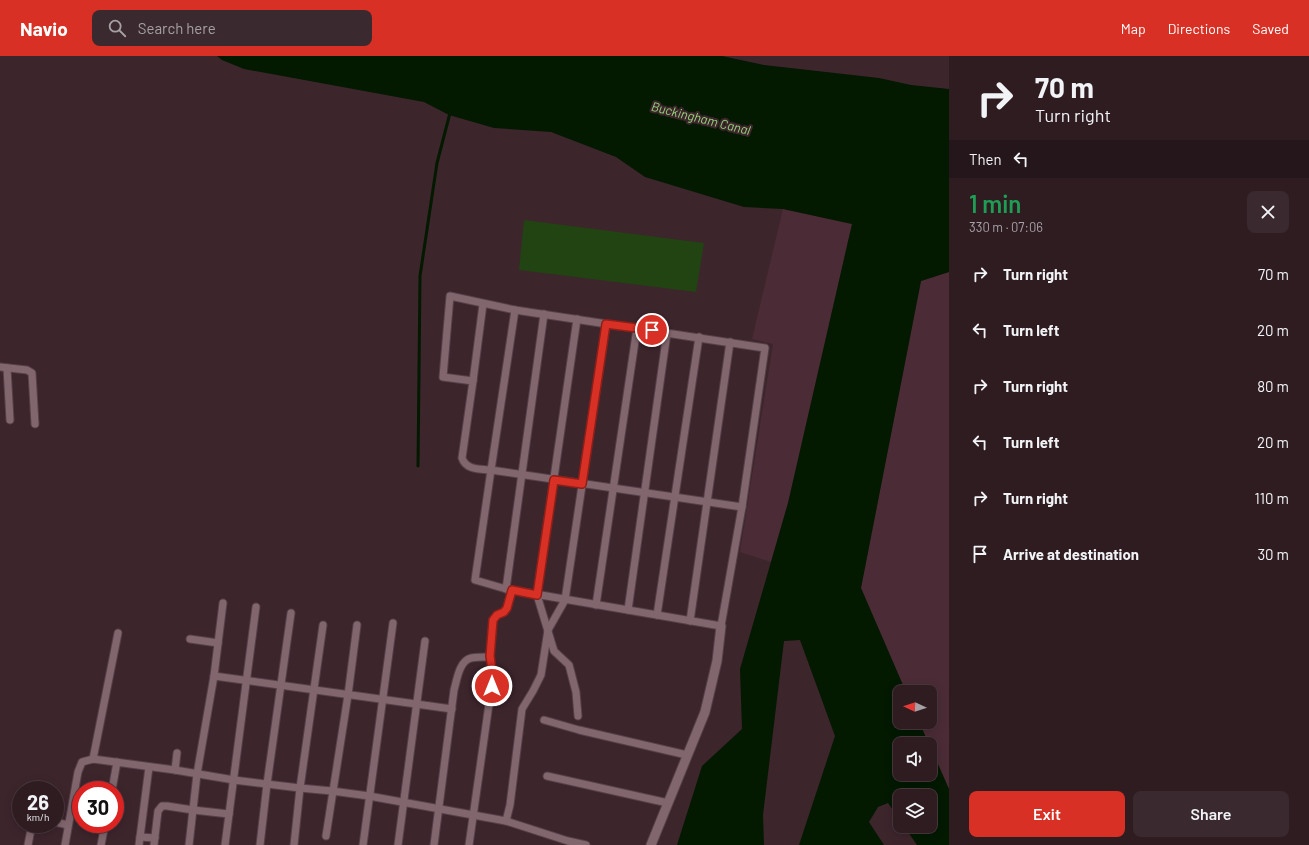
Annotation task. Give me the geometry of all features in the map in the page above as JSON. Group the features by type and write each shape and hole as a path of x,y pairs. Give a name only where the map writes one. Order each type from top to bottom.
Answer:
{"street":[{"path":"473,381 443,377 450,296 515,310 765,348 742,507 721,626 717,662 705,712 651,845"},
{"path":"483,304 462,458 464,464 470,467 521,475 742,507"},
{"path":"515,310 475,580 537,595 721,626"},
{"path":"469,845 493,676 490,656 493,620 507,608 521,475 544,314"},
{"path":"577,319 537,595 554,651 569,665 576,692 578,716"},
{"path":"506,821 510,805 522,709 541,675 548,630 565,600 606,324"},
{"path":"596,605 637,328"},
{"path":"628,610 667,333"},
{"path":"657,615 699,337"},
{"path":"690,620 730,342"},
{"path":"10,420 4,368 27,370 32,373 35,424"},
{"path":"189,845 197,774 214,676 223,603"},
{"path":"225,845 256,607"},
{"path":"260,845 280,686 291,613"},
{"path":"363,845 393,623"},
{"path":"294,845 300,788 323,625"},
{"path":"326,836 348,695 357,625"},
{"path":"93,759 118,633"},
{"path":"190,639 218,643"},
{"path":"398,845 425,641"},
{"path":"434,845 454,690 462,664 470,658 490,656"},
{"path":"214,676 452,709"},
{"path":"544,720 578,730 687,755"},
{"path":"175,770 177,753"},
{"path":"65,845 78,772 82,762 93,759 234,780 369,796 506,821 568,841 586,845"},
{"path":"114,781 117,762"},
{"path":"139,845 149,767"},
{"path":"547,776 668,804"},
{"path":"140,837 155,842 158,811 162,806 229,814"},
{"path":"64,824 68,825"},
{"path":"28,845 30,833"},
{"path":"102,845 104,833"}],"shaded area":[{"path":"783,209 852,224 788,503 771,562 740,552 773,344 752,339"},
{"path":"949,272 949,789 937,762 937,737 926,737 922,729 937,729 937,685 903,685 861,588 921,281"}],"green space":[{"path":"524,220 704,243 696,292 519,270"}],"water":[{"name":"Buckingham Canal","path":"217,56 722,56 764,65 879,78 911,85 949,89 949,272 921,281 861,588 903,685 893,685 893,729 922,729 926,737 893,737 893,781 937,781 937,762 949,789 949,845 917,845 909,833 937,833 937,789 893,789 893,810 888,803 878,807 869,822 884,845 799,845 835,736 800,640 784,641 763,815 764,845 677,845 702,766 742,729 740,669 788,503 852,224 783,209 744,207 645,177 616,157 551,132 494,128 449,115 424,102 244,69 222,60"}],"waterway":[{"path":"418,466 420,276 437,163 450,113"}],"route":[{"path":"492,686 493,676 490,656 493,620 507,608 512,590 537,595 554,480 582,484 606,324 652,330"}]}
